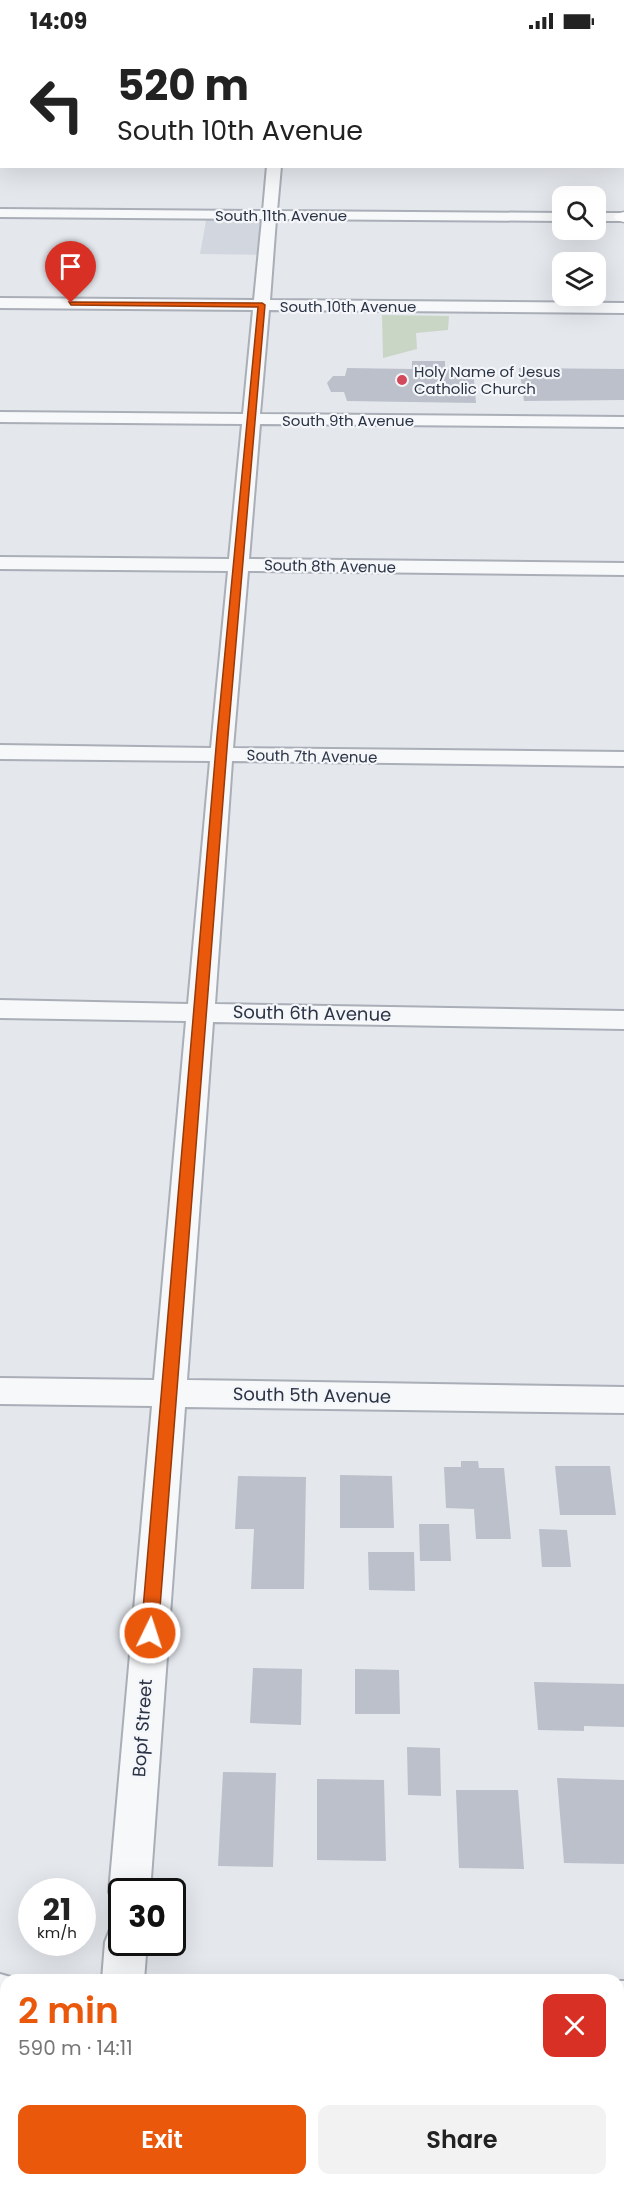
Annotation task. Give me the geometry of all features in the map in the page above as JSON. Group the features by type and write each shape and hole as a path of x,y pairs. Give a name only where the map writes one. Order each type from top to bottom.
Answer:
{"street":[{"name":"Bopf Street","path":"130,1878 221,755 274,168"},
{"name":"South 11th Avenue","path":"0,213 552,217"},
{"path":"606,217 623,217"},
{"name":"South 10th Avenue","path":"0,303 624,308"},
{"name":"South 9th Avenue","path":"0,417 624,422"},
{"name":"South 8th Avenue","path":"0,563 624,569"},
{"name":"South 7th Avenue","path":"0,752 624,759"},
{"name":"South 6th Avenue","path":"0,1009 624,1020"},
{"name":"South 5th Avenue","path":"0,1391 624,1400"},
{"path":"123,1974 125,1956"}],"shaded area":[{"path":"207,215 270,215 266,255 200,254"}],"green space":[{"path":"382,315 449,316 448,330 416,333 417,349 383,358"}],"building":[{"name":"Holy Name of Jesus Catholic Church","path":"412,361 445,361 445,369 473,369 476,403 347,401 344,392 331,392 327,383 333,376 345,376 347,368 412,369"},
{"path":"519,368 624,369 624,400 524,401"},
{"path":"461,1461 478,1461 479,1468 504,1468 511,1539 476,1539 474,1509 446,1508 444,1467 461,1467"},
{"path":"555,1466 610,1466 616,1515 560,1515"},
{"path":"340,1475 392,1476 394,1528 340,1528"},
{"path":"238,1476 306,1477 304,1589 251,1589 254,1529 235,1529"},
{"path":"419,1524 449,1524 451,1561 420,1561"},
{"path":"539,1529 567,1530 571,1567 542,1567"},
{"path":"368,1552 414,1552 415,1591 369,1590"},
{"path":"253,1668 302,1669 301,1725 250,1723"},
{"path":"355,1669 399,1670 400,1714 355,1714"},
{"path":"534,1682 624,1684 624,1727 584,1726 584,1731 538,1730"},
{"path":"407,1747 440,1748 441,1796 408,1795"},
{"path":"223,1772 276,1773 273,1867 218,1866"},
{"path":"557,1778 624,1780 624,1864 564,1863"},
{"path":"317,1779 384,1780 386,1861 317,1860"},
{"path":"456,1790 518,1790 524,1869 459,1868"}],"place":[{"name":"Holy Name of Jesus Catholic Church","path":"402,380"}],"route":[{"path":"71,303 262,305 223,736 150,1633"}]}
